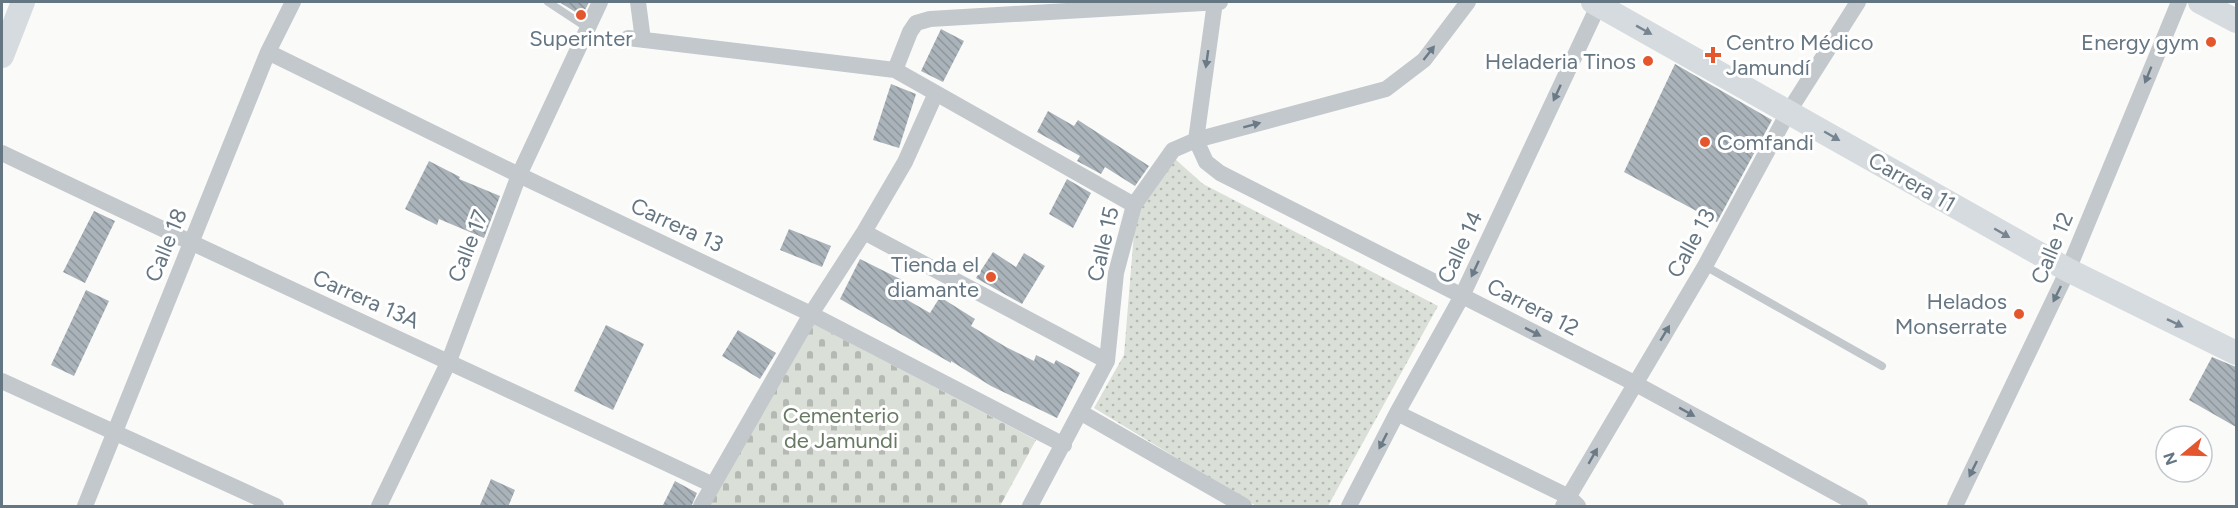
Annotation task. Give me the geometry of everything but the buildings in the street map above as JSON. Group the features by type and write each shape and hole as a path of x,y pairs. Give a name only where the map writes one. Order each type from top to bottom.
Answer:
{"main road":[{"path":"2,56 23,2"},
{"name":"Carrera 11","path":"1597,2 2068,270 2236,353"},
{"path":"2200,2 2236,21"}],"street":[{"name":"Calle 18","path":"85,507 268,52 293,2"},
{"name":"Calle 17","path":"379,507 449,361 519,175 600,2"},
{"path":"638,2 635,39 895,70 1134,205"},
{"path":"895,70 910,32 916,23 930,19 1216,2 1196,140"},
{"name":"Calle 15","path":"1030,507 1107,360 1116,273 1134,205 1173,150 1196,140 1386,89 1424,60 1468,2"},
{"name":"Calle 14","path":"1349,507 1397,412 1462,296 1597,2"},
{"name":"Calle 13","path":"1570,503 1705,266 1789,111 1858,2"},
{"name":"Calle 12","path":"1955,507 2068,270 2179,2"},
{"name":"Carrera 13","path":"268,52 519,175 812,314 1064,445"},
{"path":"701,507 812,314 905,162 936,93"},
{"name":"Carrera 12","path":"1196,140 1206,162 1220,173 1636,384 1860,507"},
{"name":"Carrera 13A","path":"2,153 191,244 449,361 713,485"},
{"path":"864,232 1107,360"},
{"path":"2,381 276,507"},
{"path":"1080,412 1244,507"},
{"path":"1397,412 1570,503"}],"lane":[{"path":"548,2 589,29"},
{"path":"1705,266 1882,366"}],"green space":[{"path":"1174,158 1203,184 1438,306 1328,506 1256,506 1094,408 1124,355 1136,208"},
{"name":"Cementerio de Jamundi","path":"808,321 1036,440 1000,506 708,506"}],"place":[{"name":"Superinter","path":"581,15"},
{"name":"Energy gym","path":"2211,42"},
{"name":"Centro Médico Jamundí","path":"1713,55"},
{"name":"Heladeria Tinos","path":"1648,61"},
{"name":"Comfandi","path":"1705,142"},
{"name":"Tienda el diamante","path":"991,277"},
{"name":"Helados Monserrate","path":"2019,314"}]}
